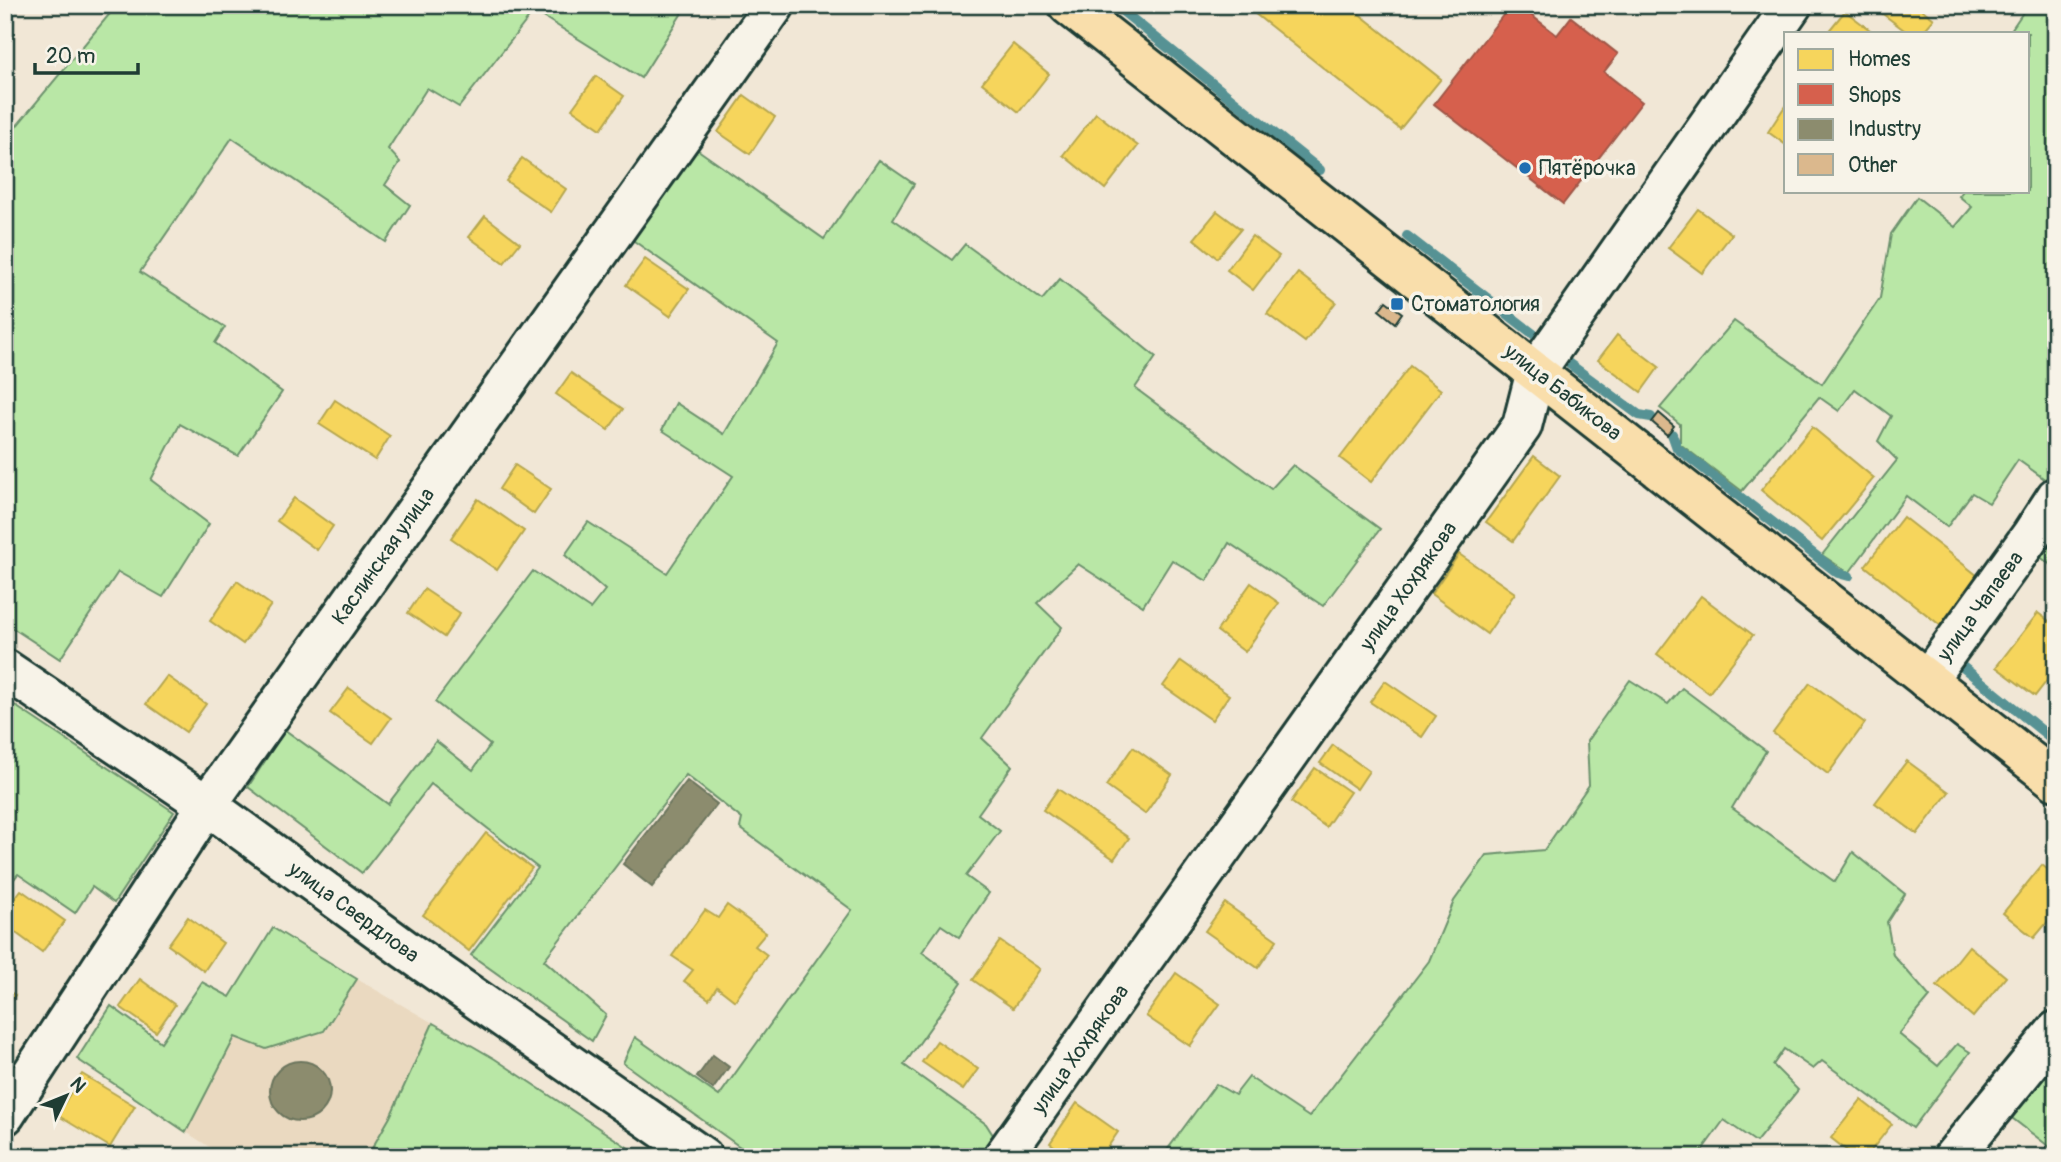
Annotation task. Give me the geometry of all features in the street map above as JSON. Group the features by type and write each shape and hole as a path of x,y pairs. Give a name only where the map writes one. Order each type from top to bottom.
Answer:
{"main road":[{"name":"улица Бабикова","path":"1068,5 2056,782"}],"street":[{"name":"Каслинская улица","path":"5,1115 207,805 775,5"},
{"name":"улица Хохрякова","path":"1003,1157 1522,426 1536,371 1792,5"},
{"name":"улица Чапаева","path":"1927,680 2056,497"},
{"name":"улица Свердлова","path":"5,668 207,805 406,950 703,1157"},
{"path":"1953,1157 2056,1031"}],"shaded area":[{"path":"357,979 433,1023 390,1117 367,1157 225,1157 186,1132 235,1037 324,1032"}],"green space":[{"path":"117,5 687,5 641,78 534,11 459,107 427,88 388,149 400,162 385,185 410,205 386,242 232,138 140,272 225,327 215,343 282,392 238,456 180,424 151,480 209,524 163,597 118,572 60,659 5,623 5,140"},
{"path":"2028,5 2056,5 2056,466 2046,480 2018,460 1989,503 1972,493 1947,527 1906,496 1849,573 1822,555 1897,460 1878,441 1891,416 1855,389 1839,411 1819,397 1742,491 1680,444 1680,424 1660,408 1734,321 1822,384 1880,298 1891,234 1917,197 1955,227 1972,207 1959,196 1962,192 2030,192 2030,32 2010,32"},
{"path":"691,145 824,239 879,160 914,184 893,219 952,260 965,244 1042,300 1060,279 1156,357 1135,388 1271,489 1293,465 1380,529 1323,606 1229,543 1207,581 1172,560 1143,606 1078,564 1037,603 1062,627 982,738 1012,766 978,814 1000,831 966,876 989,893 959,937 941,925 922,952 962,982 904,1065 986,1124 993,1135 977,1157 754,1157 623,1063 635,1037 719,1096 852,910 740,828 742,819 686,775 544,960 606,1015 592,1041 471,955 538,868 431,784 362,873 248,787 285,730 388,804 436,741 473,770 490,745 435,702 533,571 590,609 605,590 565,555 588,522 667,573 733,476 662,430 676,403 724,434 778,343 627,236"},
{"path":"2056,521 2056,569 2035,553"},
{"path":"1630,680 1668,704 1682,688 1766,751 1732,808 1835,882 1853,852 1905,894 1887,922 1893,955 1930,997 1899,1034 1938,1066 1957,1044 1970,1052 1913,1128 1822,1061 1813,1069 1784,1049 1773,1065 1798,1090 1756,1142 1724,1120 1697,1157 1162,1157 1216,1084 1235,1095 1249,1077 1309,1117 1429,961 1454,901 1487,855 1544,850 1589,785 1587,741"},
{"path":"5,699 174,812 114,903 92,887 75,913 18,874 5,890"},
{"path":"273,928 357,979 324,1031 266,1049 235,1037 186,1132 77,1059 111,1006 161,1042 202,982 230,997"},
{"path":"433,1023 495,1059 642,1157 367,1157 390,1117"},
{"path":"2056,1063 2056,1152 2012,1118"}],"building: Homes":[{"path":"1244,5 1348,5 1441,79 1400,129"},
{"path":"1871,5 1916,5 1934,19 1923,32 1907,32"},
{"path":"1845,11 1873,32 1828,32"},
{"path":"1013,44 1049,74 1019,112 982,83"},
{"path":"596,76 624,96 601,129 572,109"},
{"path":"744,95 775,117 750,154 718,132"},
{"path":"1784,108 1784,144 1768,132"},
{"path":"1096,113 1138,146 1105,189 1063,155"},
{"path":"522,158 566,189 551,212 506,181"},
{"path":"1698,209 1732,234 1702,273 1668,248"},
{"path":"1217,211 1241,229 1217,258 1194,239"},
{"path":"485,216 520,243 504,263 469,237"},
{"path":"1252,236 1279,256 1253,290 1227,270"},
{"path":"645,259 689,289 670,316 626,285"},
{"path":"1298,273 1336,302 1305,342 1267,314"},
{"path":"1617,335 1659,367 1641,392 1598,360"},
{"path":"1410,366 1441,390 1371,482 1340,458"},
{"path":"571,373 623,409 608,430 556,394"},
{"path":"335,400 390,436 375,460 319,424"},
{"path":"1812,427 1874,478 1822,541 1761,490"},
{"path":"1534,456 1560,476 1513,541 1486,522"},
{"path":"515,465 551,489 534,514 499,489"},
{"path":"294,498 333,526 317,550 277,521"},
{"path":"478,499 524,531 497,570 451,538"},
{"path":"1903,517 1978,576 1940,625 1865,566"},
{"path":"1459,554 1515,593 1487,634 1431,594"},
{"path":"237,581 271,605 243,644 210,621"},
{"path":"1251,583 1279,603 1245,652 1217,631"},
{"path":"424,589 460,613 444,637 408,613"},
{"path":"1701,596 1753,635 1709,693 1657,654"},
{"path":"2038,613 2056,626 2056,669 2035,696 1996,667"},
{"path":"1181,661 1229,695 1212,720 1163,686"},
{"path":"167,676 206,704 186,732 146,704"},
{"path":"1385,681 1436,716 1422,737 1370,702"},
{"path":"1810,683 1865,723 1828,774 1773,733"},
{"path":"349,688 391,718 373,743 330,713"},
{"path":"1333,745 1369,771 1357,789 1320,763"},
{"path":"1133,747 1172,775 1145,814 1106,786"},
{"path":"1907,761 1949,792 1917,834 1875,803"},
{"path":"1315,768 1350,792 1326,827 1291,802"},
{"path":"1058,789 1129,838 1114,859 1043,810"},
{"path":"486,833 532,868 469,951 423,915"},
{"path":"2042,865 2056,876 2056,912 2034,938 2003,913"},
{"path":"21,890 65,921 42,952 5,925 5,911"},
{"path":"1225,903 1277,940 1258,968 1205,931"},
{"path":"727,905 766,933 755,946 767,955 735,1001 717,987 709,999 684,981 693,970 672,956 705,910 718,918"},
{"path":"188,917 223,943 204,971 168,945"},
{"path":"1000,941 1040,969 1013,1008 973,980"},
{"path":"1969,946 2006,977 1973,1017 1937,986"},
{"path":"1176,973 1220,1004 1190,1046 1146,1016"},
{"path":"140,979 175,1005 156,1032 120,1007"},
{"path":"5,989 15,995 5,1011"},
{"path":"937,1041 978,1069 963,1090 922,1062"},
{"path":"82,1074 135,1106 110,1147 57,1115"},
{"path":"1861,1100 1892,1124 1866,1157 1855,1157 1831,1138"},
{"path":"1077,1103 1118,1132 1101,1157 1069,1157 1050,1143"}],"building: Shops":[{"path":"1511,5 1518,5 1557,35 1571,17 1618,54 1604,72 1642,102 1563,204 1434,104"}],"building: Industry":[{"path":"687,781 717,804 652,887 623,864"},
{"path":"713,1055 729,1067 713,1089 697,1077"},
{"path":"300,1061 317,1066 325,1074 330,1091 325,1108 317,1116 300,1121 283,1116 275,1108 270,1091 275,1074 283,1066"}],"building: Other":[{"path":"1386,301 1402,313 1395,323 1379,310"},
{"path":"1659,413 1674,426 1667,435 1652,422"}],"waterway":[{"path":"1115,5 1320,170"},
{"path":"1407,236 1536,336"},
{"path":"1564,360 1639,415 1651,417"},
{"path":"1672,434 1677,448 1838,573 1849,576"},
{"path":"1954,660 2056,742"}],"place":[{"name":"Пятёрочка","path":"1525,168"},
{"name":"Стоматология","path":"1397,304"}]}
